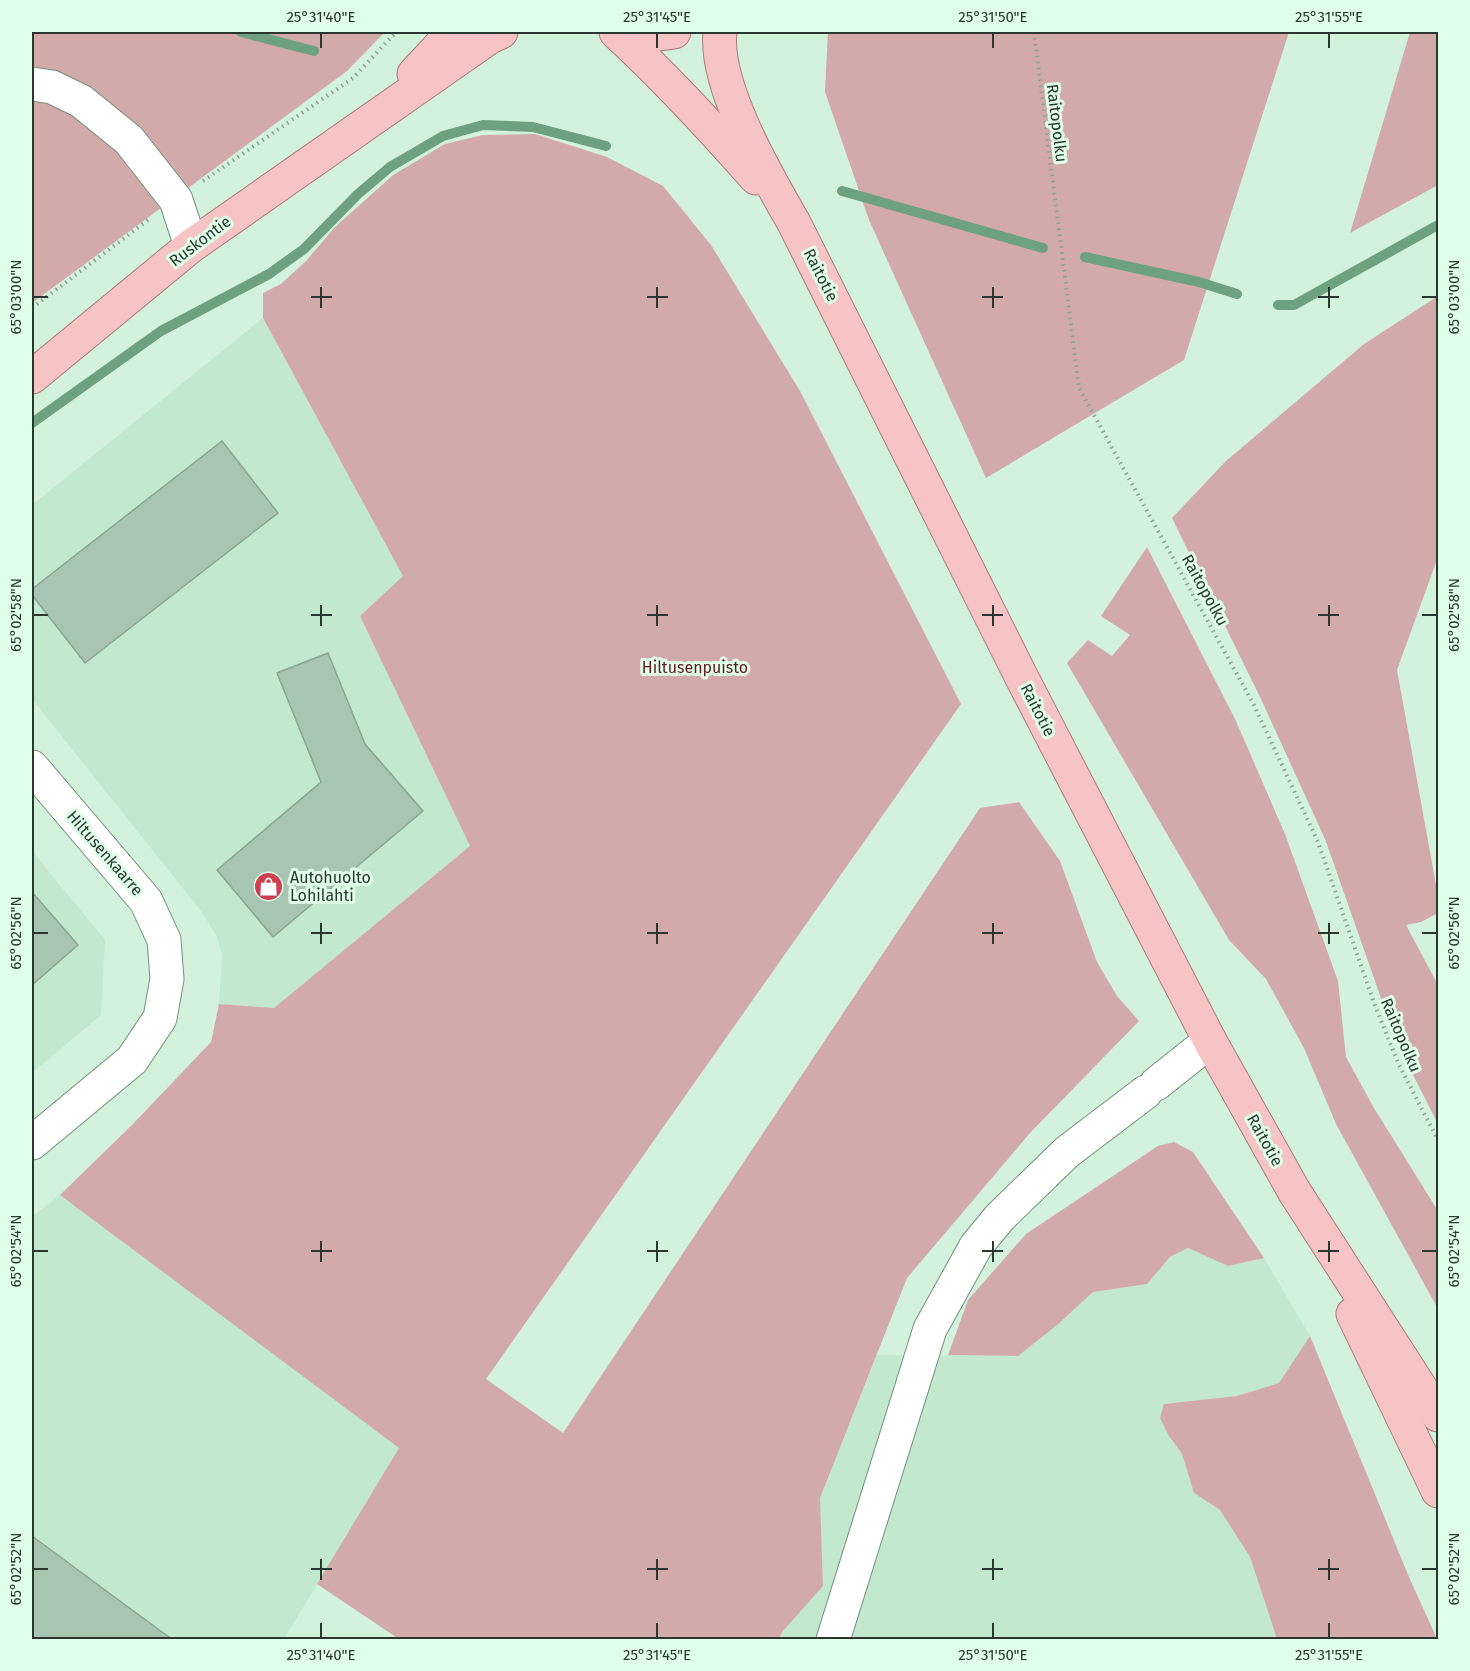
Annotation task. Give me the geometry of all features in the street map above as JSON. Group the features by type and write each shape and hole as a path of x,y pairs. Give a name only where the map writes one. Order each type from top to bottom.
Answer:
{"main road":[{"name":"Ruskontie","path":"376,115 453,32"},
{"name":"Ruskontie","path":"32,377 191,246 376,115 490,37 501,32"},
{"name":"Raitotie","path":"616,32 705,119 794,223"},
{"path":"622,32 646,36 674,32"},
{"name":"Raitotie","path":"720,32 724,77 744,128 1023,680 1210,1041 1294,1191 1438,1415"},
{"name":"Raitotie","path":"1294,1191 1438,1491"}],"street":[{"path":"32,84 52,87 81,101 129,141 176,200 191,246"},
{"name":"Hiltusenkaarre","path":"32,767 146,901 164,940 167,979 160,1018 132,1060 32,1143"},
{"path":"833,1640 930,1329 976,1246 1000,1217 1067,1152 1210,1041"}],"path":[{"path":"32,308 176,200 353,78 396,32"},
{"name":"Raitopolku","path":"1034,32 1079,388 1253,703 1318,842 1399,1065 1438,1140"}],"shaded area":[{"path":"263,318 404,577 360,616 470,846 274,1008 219,1004 222,956 217,937 201,911 32,699 32,505"},
{"path":"32,851 105,940 101,1015 32,1073"},
{"path":"60,1195 400,1448 284,1639 32,1640 32,1217"},
{"path":"1188,1248 1228,1266 1264,1258 1310,1336 1279,1383 1237,1396 1165,1404 1169,1436 1182,1454 1194,1493 1220,1510 1250,1557 1277,1639 779,1640 783,1631 823,1586 820,1498 877,1355 1018,1356 1056,1326 1093,1292 1147,1284 1170,1257"}],"green space":[{"path":"32,32 385,32 347,71 32,303"},
{"path":"828,32 1289,32 1184,360 986,478 869,220 825,92"},
{"path":"1410,32 1438,32 1438,185 1350,233"},
{"name":"Hiltusenpuisto","path":"535,134 607,157 663,186 711,245 800,391 961,704 486,1379 563,1433 980,808 1019,802 1060,861 1097,962 1117,996 1139,1021 1030,1133 907,1278 820,1498 823,1586 783,1631 779,1639 399,1639 317,1584 399,1448 60,1195 132,1125 211,1042 219,1004 274,1008 470,846 360,616 403,576 263,318 263,293 281,284 306,261 335,227 393,175 445,144 483,135"},
{"path":"1438,296 1438,557 1397,670 1438,896 1436,914 1421,922 1406,925 1438,985 1438,1124 1407,1063 1382,1001 1325,839 1261,699 1172,518 1226,461 1364,344"},
{"path":"1147,547 1235,719 1285,834 1338,981 1346,1057 1374,1108 1438,1211 1438,1309 1336,1124 1304,1048 1266,979 1229,940 1067,663 1088,640 1112,656 1130,635 1101,616"},
{"path":"1174,1142 1193,1152 1264,1258 1228,1266 1188,1248 1170,1257 1147,1284 1093,1292 1056,1326 1018,1356 948,1355 968,1300 1026,1234 1158,1146"},
{"path":"1310,1336 1409,1577 1437,1639 1277,1639 1250,1557 1220,1510 1194,1493 1182,1454 1160,1418 1164,1404 1237,1396 1279,1383"}],"building":[{"path":"222,441 278,513 85,663 32,595 32,589"},
{"path":"328,653 365,744 423,811 273,937 217,870 321,782 277,673"},
{"path":"32,892 78,945 32,985"},
{"path":"32,1536 109,1593 173,1640 32,1640"}],"waterway":[{"path":"241,32 314,51"},
{"path":"32,423 161,331 269,274 304,249 358,194 390,167 443,136 483,125 533,127 606,146"},
{"path":"842,191 1043,248"},
{"path":"1278,305 1294,305 1438,225"},
{"path":"1085,257 1199,282 1237,294"}],"place":[{"name":"Autohuolto Lohilahti","path":"269,886"}]}
